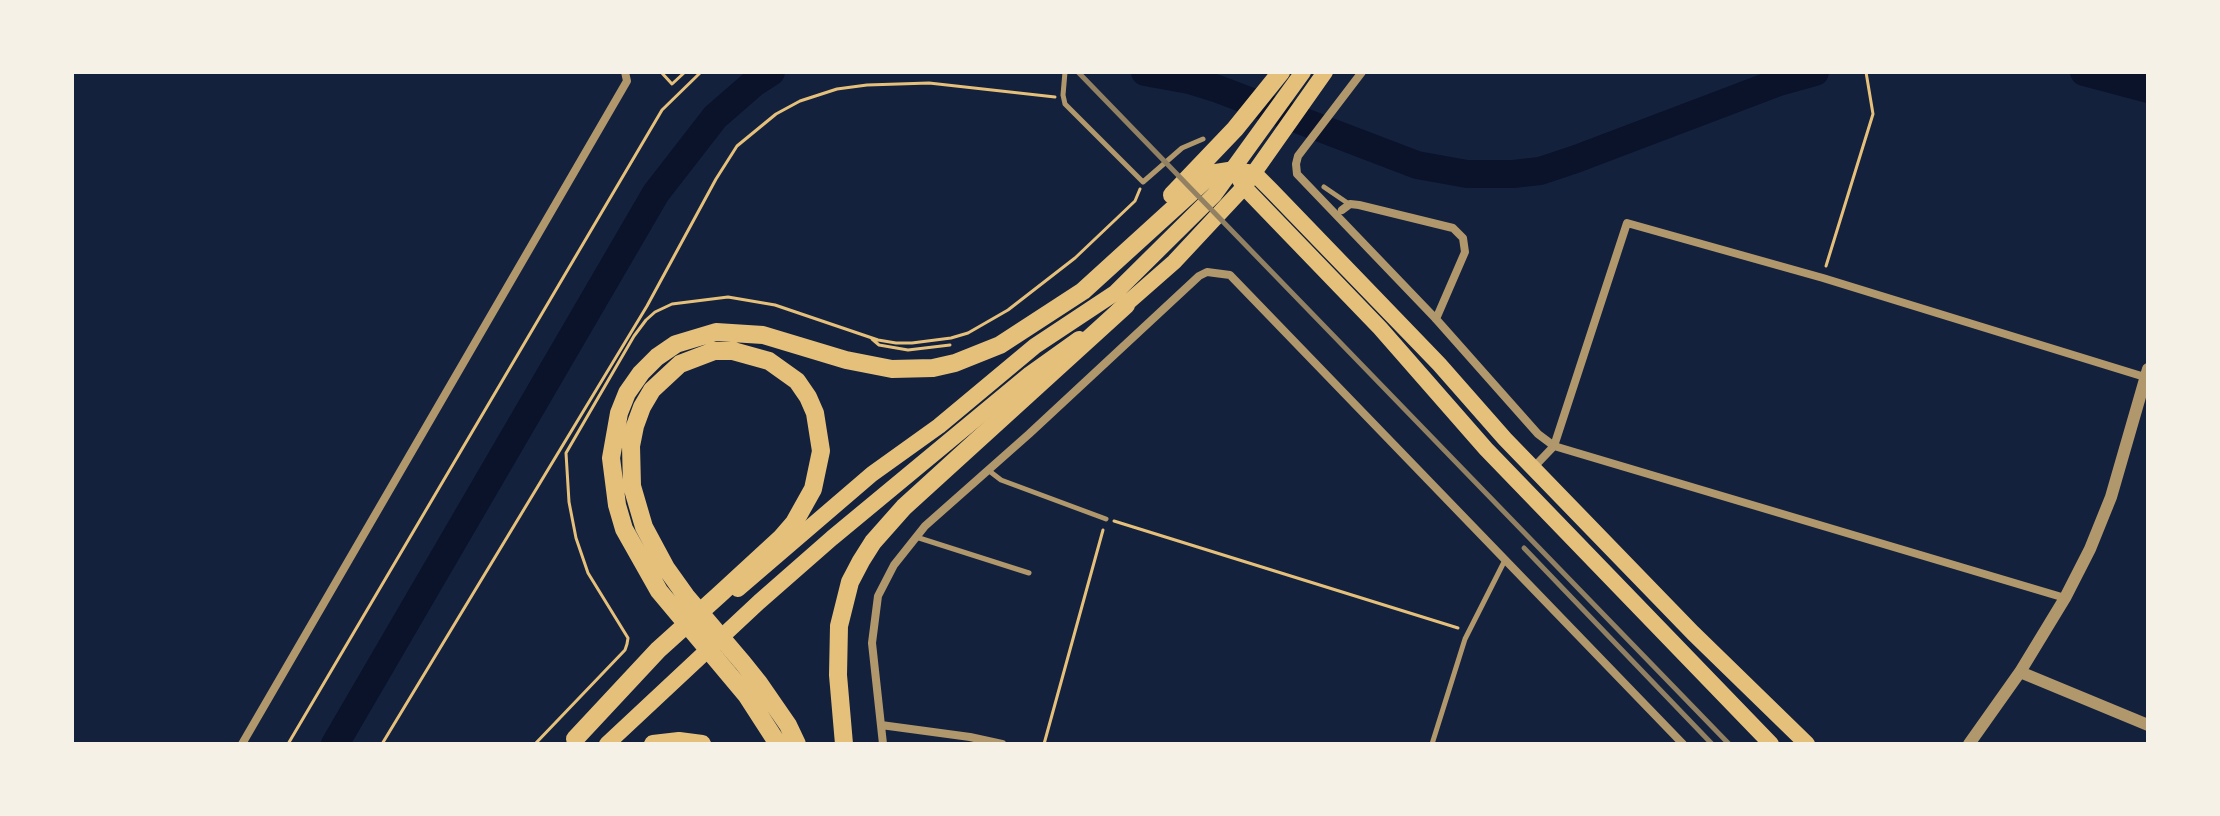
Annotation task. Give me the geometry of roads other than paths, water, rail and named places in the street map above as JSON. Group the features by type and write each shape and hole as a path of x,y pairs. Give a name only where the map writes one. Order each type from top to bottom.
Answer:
{"highway":[{"path":"1023,331 1110,255 1235,129 1281,72"},
{"path":"797,744 774,704 736,669 680,603 646,571 624,529 617,505 611,458 614,435 627,393 641,373 676,344 696,336 738,332 776,339 869,366 913,370 976,356 1023,331 1083,291 1205,180 1216,173 1235,170"},
{"path":"844,744 838,675 839,626 850,582 873,542 904,507 1126,305"},
{"path":"572,741 658,650 781,538 805,506 821,451 815,413 797,381 769,361 752,355 714,351 680,364 652,390 635,426 631,465 637,506 680,603"},
{"path":"736,669 778,744"},
{"path":"653,744 679,741 702,744"}],"main road":[{"path":"572,741 688,633 872,474 939,426 1035,346 1115,293 1180,232 1235,170 1255,137 1302,74"},
{"path":"607,744 832,538 1030,374 1126,305 1174,262 1249,180 1321,78"},
{"path":"1235,170 1249,180 1439,364 1533,468 1693,633 1807,744"},
{"path":"1249,180 1486,449 1771,744"}],"street":[{"path":"242,744 627,81 625,72"},
{"path":"1362,72 1298,156 1296,164 1302,180 1436,319 1538,434 1554,446 2065,598"},
{"path":"1346,207 1453,228 1463,238 1465,252 1436,319"},
{"path":"1533,468 1554,446 1627,223 2147,375 2111,497 2090,549 2065,598 2020,672 1969,744"},
{"path":"883,744 872,643 873,614 884,581 916,537 1199,276 1207,272 1230,275 1683,744"},
{"path":"2020,672 2148,725"},
{"path":"881,725 1002,744"}],"lane":[{"path":"1065,72 1065,104 1143,182 1182,148 1203,139"},
{"path":"1324,187 1346,207"},
{"path":"1252,299 1261,290"},
{"path":"988,470 1001,480 1106,519"},
{"path":"916,537 1029,573"},
{"path":"1432,744 1470,631 1505,560"}],"waterway":[{"path":"335,744 656,193 715,117 771,72"},
{"path":"1145,72 1218,89 1417,165 1467,174 1540,171 1779,82 1815,72"},
{"path":"2084,72 2148,89"}],"railway":[{"path":"1078,72 1729,744"},
{"path":"1524,548 1712,744"}]}
